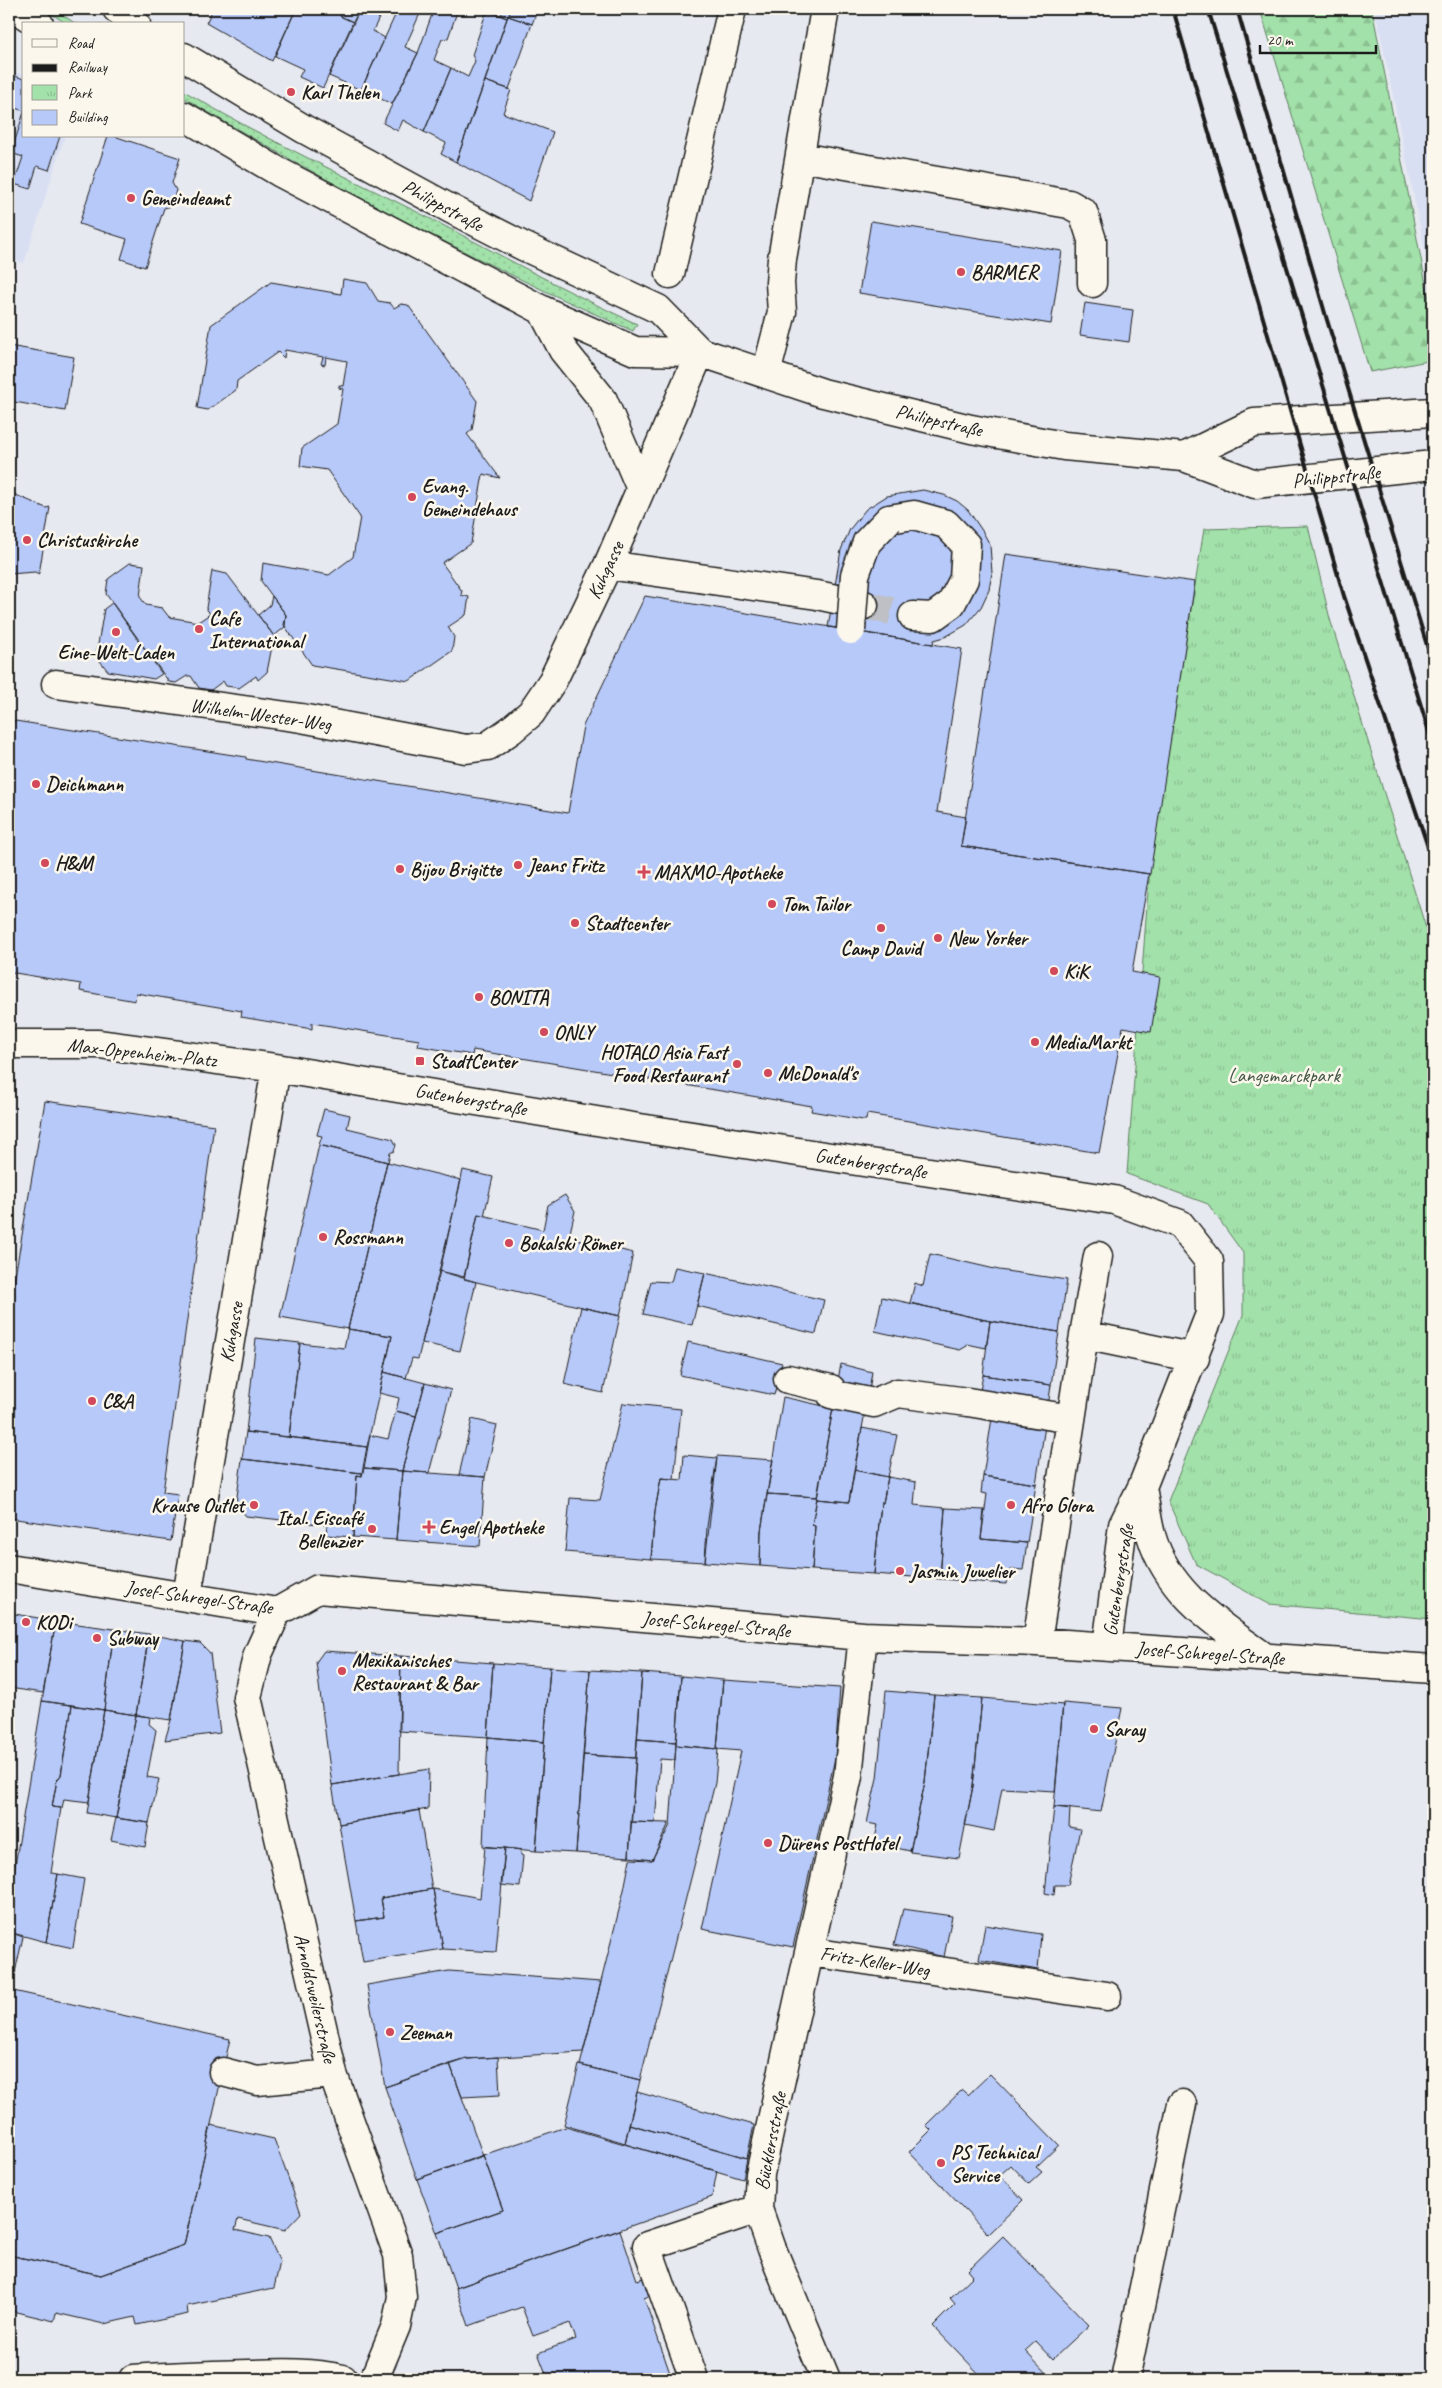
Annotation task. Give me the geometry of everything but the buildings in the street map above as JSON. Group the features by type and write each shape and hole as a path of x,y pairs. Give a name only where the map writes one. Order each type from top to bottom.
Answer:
{"street":[{"path":"16,9 36,22"},
{"path":"117,9 133,22"},
{"path":"670,274 732,9"},
{"path":"766,374 782,312 780,283 782,259 825,9"},
{"name":"Philippstraße","path":"185,58 304,129 449,208 523,246 658,309 700,352"},
{"name":"Philippstraße","path":"185,117 279,172 542,310 635,352 700,352 823,392 971,429 1064,446 1184,457 1255,484 1433,465"},
{"path":"800,157 1069,204 1082,212 1092,240 1092,283"},
{"path":"542,310 563,350 603,400 641,489"},
{"name":"Kuhgasse","path":"466,749 488,746 531,713 553,680 608,565 700,352"},
{"path":"1184,457 1254,423 1428,412"},
{"path":"851,630 855,575 866,542 889,519 914,515 946,524 966,545 964,579 951,604 933,617 913,616"},
{"path":"608,565 818,595 864,605"},
{"name":"Wilhelm-Wester-Weg","path":"56,684 301,718 466,749"},
{"name":"Max-Oppenheim-Platz","path":"9,1044 99,1044 276,1068"},
{"name":"Kuhgasse","path":"187,1596 276,1068"},
{"name":"Gutenbergstraße","path":"276,1068 633,1127 1114,1200 1180,1224 1209,1261 1210,1314 1195,1358 1142,1487 1122,1525 1107,1646"},
{"path":"1037,1642 1098,1256"},
{"path":"1084,1335 1195,1358"},
{"path":"788,1379 831,1389 831,1394 874,1403 898,1394 968,1402 1071,1419"},
{"name":"Gutenbergstraße","path":"1142,1487 1152,1536 1169,1575 1192,1602 1263,1656"},
{"name":"Josef-Schregel-Straße","path":"9,1568 277,1612 318,1589 863,1636 1037,1642 1433,1668"},
{"name":"Arnoldsweilerstraße","path":"277,1612 258,1654 247,1697 333,2074 398,2255 402,2297 396,2326 374,2379"},
{"name":"Fritz-Keller-Weg","path":"863,1636 848,1776 811,1952 1107,1996"},
{"name":"Bücklersstraße","path":"811,1952 760,2174 758,2209 826,2379"},
{"path":"223,2072 257,2081 333,2074"},
{"path":"1124,2379 1182,2104"},
{"path":"694,2379 647,2246 758,2209"},
{"path":"133,2379 189,2374 286,2373 310,2374 343,2379"}],"shaded area":[{"path":"1375,9 1433,9 1433,289"},
{"path":"9,70 22,74 22,138 64,138 24,263 9,258"}],"green space":[{"path":"44,9 54,9 73,22 64,22"},
{"path":"1260,9 1372,9 1433,320 1433,360 1370,372"},
{"path":"185,92 276,142 637,324 633,331 518,278 349,192 185,99"},
{"name":"Langemarckpark","path":"1308,526 1330,619 1433,951 1433,1619 1269,1604 1196,1564 1168,1501 1243,1315 1243,1253 1208,1204 1127,1174 1150,864 1204,529"}],"tunnel":[{"path":"864,605 913,616"}],"railway":[{"path":"1173,9 1344,596 1433,862"},
{"path":"1208,9 1433,745"},
{"path":"1237,9 1327,320 1433,665"}],"place":[{"name":"Karl Thelen","path":"291,92"},
{"name":"Gemeindeamt","path":"131,198"},
{"name":"BARMER","path":"961,272"},
{"name":"Evang. Gemeindehaus","path":"412,497"},
{"name":"Christuskirche","path":"27,540"},
{"name":"Cafe International","path":"199,629"},
{"name":"Eine-Welt-Laden","path":"116,632"},
{"name":"Deichmann","path":"36,784"},
{"name":"H&M","path":"45,863"},
{"name":"Jeans Fritz","path":"518,865"},
{"name":"Bijou Brigitte","path":"400,869"},
{"name":"MAXMO-Apotheke","path":"644,872"},
{"name":"Tom Tailor","path":"772,904"},
{"name":"Stadtcenter","path":"575,923"},
{"name":"Camp David","path":"881,928"},
{"name":"New Yorker","path":"938,938"},
{"name":"KiK","path":"1054,971"},
{"name":"BONITA","path":"479,997"},
{"name":"ONLY","path":"544,1032"},
{"name":"MediaMarkt","path":"1035,1042"},
{"name":"StadtCenter","path":"420,1061"},
{"name":"HOTALO Asia Fast Food Restaurant","path":"737,1064"},
{"name":"McDonald's","path":"768,1073"},
{"name":"Rossmann","path":"323,1237"},
{"name":"Bokalski Römer","path":"509,1243"},
{"name":"C&A","path":"92,1401"},
{"name":"Krause Outlet","path":"254,1505"},
{"name":"Afro Glora","path":"1011,1505"},
{"name":"Engel Apotheke","path":"429,1527"},
{"name":"Ital. Eiscafé Bellenzier","path":"372,1529"},
{"name":"Jasmin Juwelier","path":"900,1571"},
{"name":"KODi","path":"26,1622"},
{"name":"Subway","path":"97,1638"},
{"name":"Mexikanisches Restaurant & Bar","path":"342,1671"},
{"name":"Saray","path":"1094,1729"},
{"name":"Dürens PostHotel","path":"768,1843"},
{"name":"Zeeman","path":"390,2032"},
{"name":"PS Technical Service","path":"941,2163"}]}
